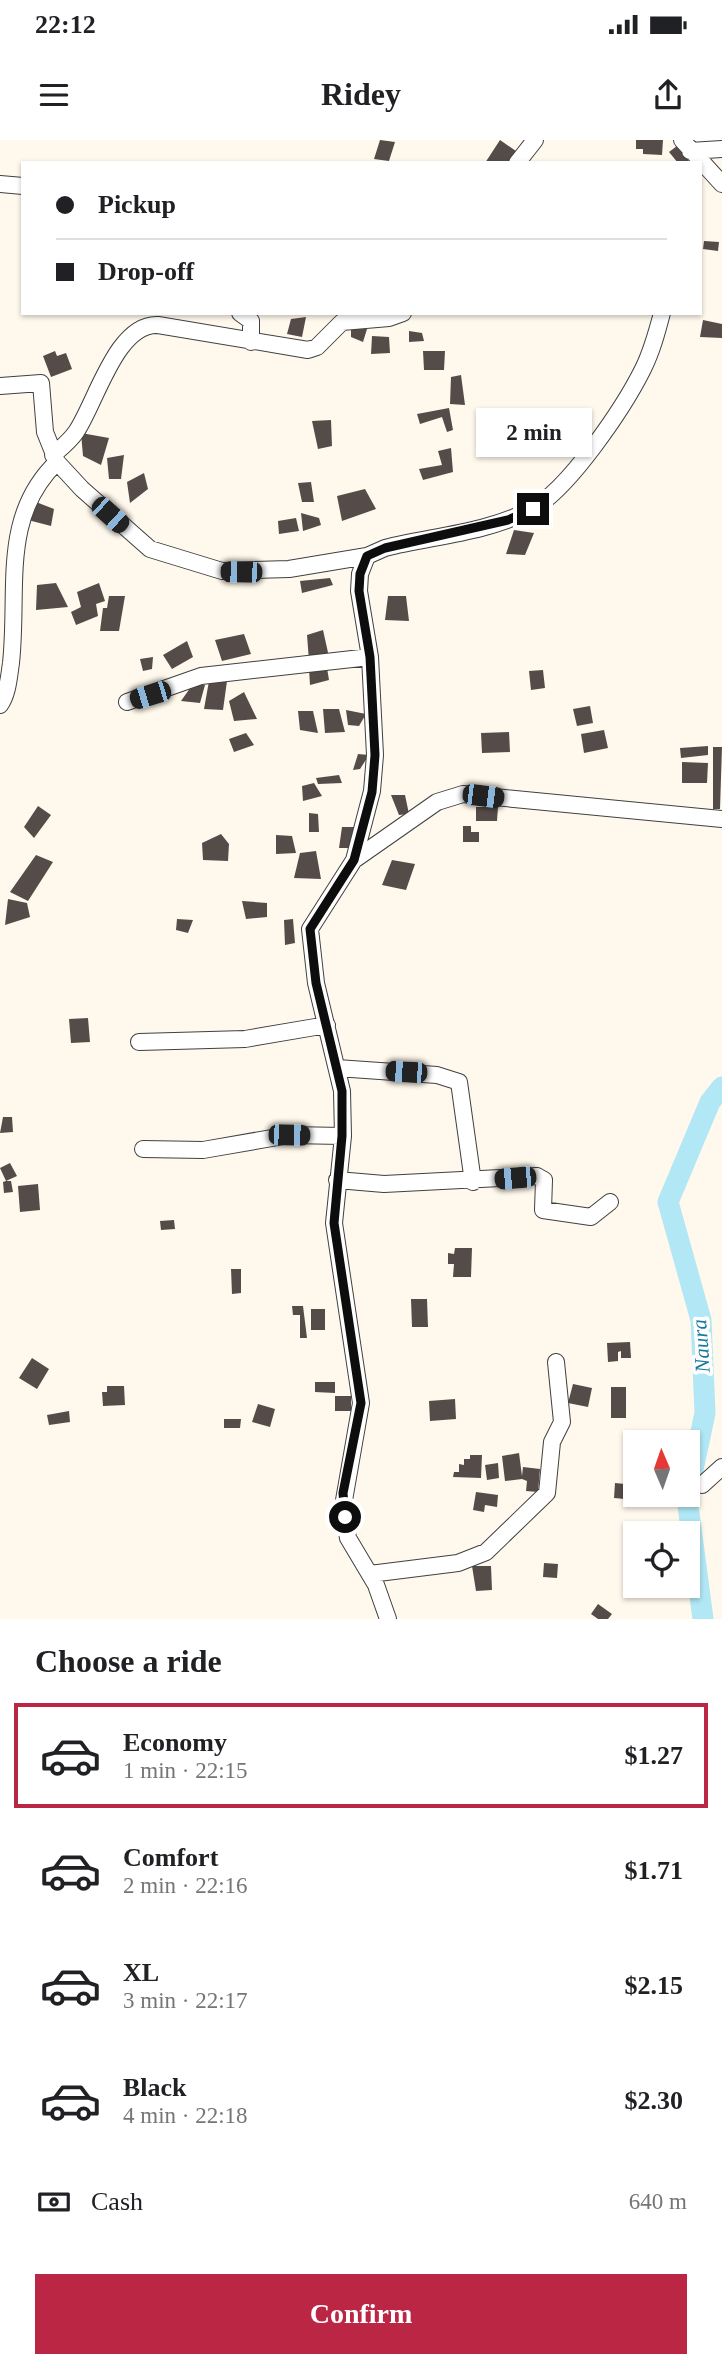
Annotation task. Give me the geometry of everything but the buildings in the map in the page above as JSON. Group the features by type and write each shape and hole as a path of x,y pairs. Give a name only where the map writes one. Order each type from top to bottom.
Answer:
{"street":[{"path":"518,161 534,140"},
{"path":"686,145 722,149"},
{"path":"686,145 696,161"},
{"path":"702,169 722,184"},
{"path":"0,184 21,186"},
{"path":"243,315 251,321 251,342"},
{"path":"0,705 9,675 13,641 8,584 11,533 29,490 77,430 127,339 144,326 158,325 308,350 317,347 342,322 397,315"},
{"path":"0,386 41,383 45,432 55,459 135,538 150,549 222,571 260,572 367,556 385,548 508,520 533,509 575,469 613,419 645,367 661,315"},
{"path":"367,556 360,574 359,591 370,657 375,755 372,792 354,860 310,929 316,983 342,1091 342,1136 335,1237 361,1403 343,1506 348,1538 370,1574 388,1619"},
{"path":"127,702 201,676 370,657"},
{"path":"354,860 437,802 463,794 722,819"},
{"path":"139,1042 244,1039 327,1025"},
{"path":"337,1068 437,1075 458,1082 473,1182"},
{"path":"143,1149 203,1150 289,1135 342,1136"},
{"path":"337,1181 384,1184 541,1177 544,1186 541,1207 547,1211 592,1217 610,1202"},
{"path":"370,1574 458,1563 486,1552 547,1493 552,1442 562,1422 556,1362"},
{"path":"702,1485 722,1467"}],"waterway":[{"name":"Naura","path":"703,1619 687,1498 705,1413 701,1320 668,1202 710,1102 722,1087"}],"route":[{"path":"345,1517 343,1493 361,1403 334,1223 342,1136 342,1091 316,983 310,929 354,860 372,792 375,755 370,657 359,591 360,574 367,556 385,548 508,520 533,509"}]}
